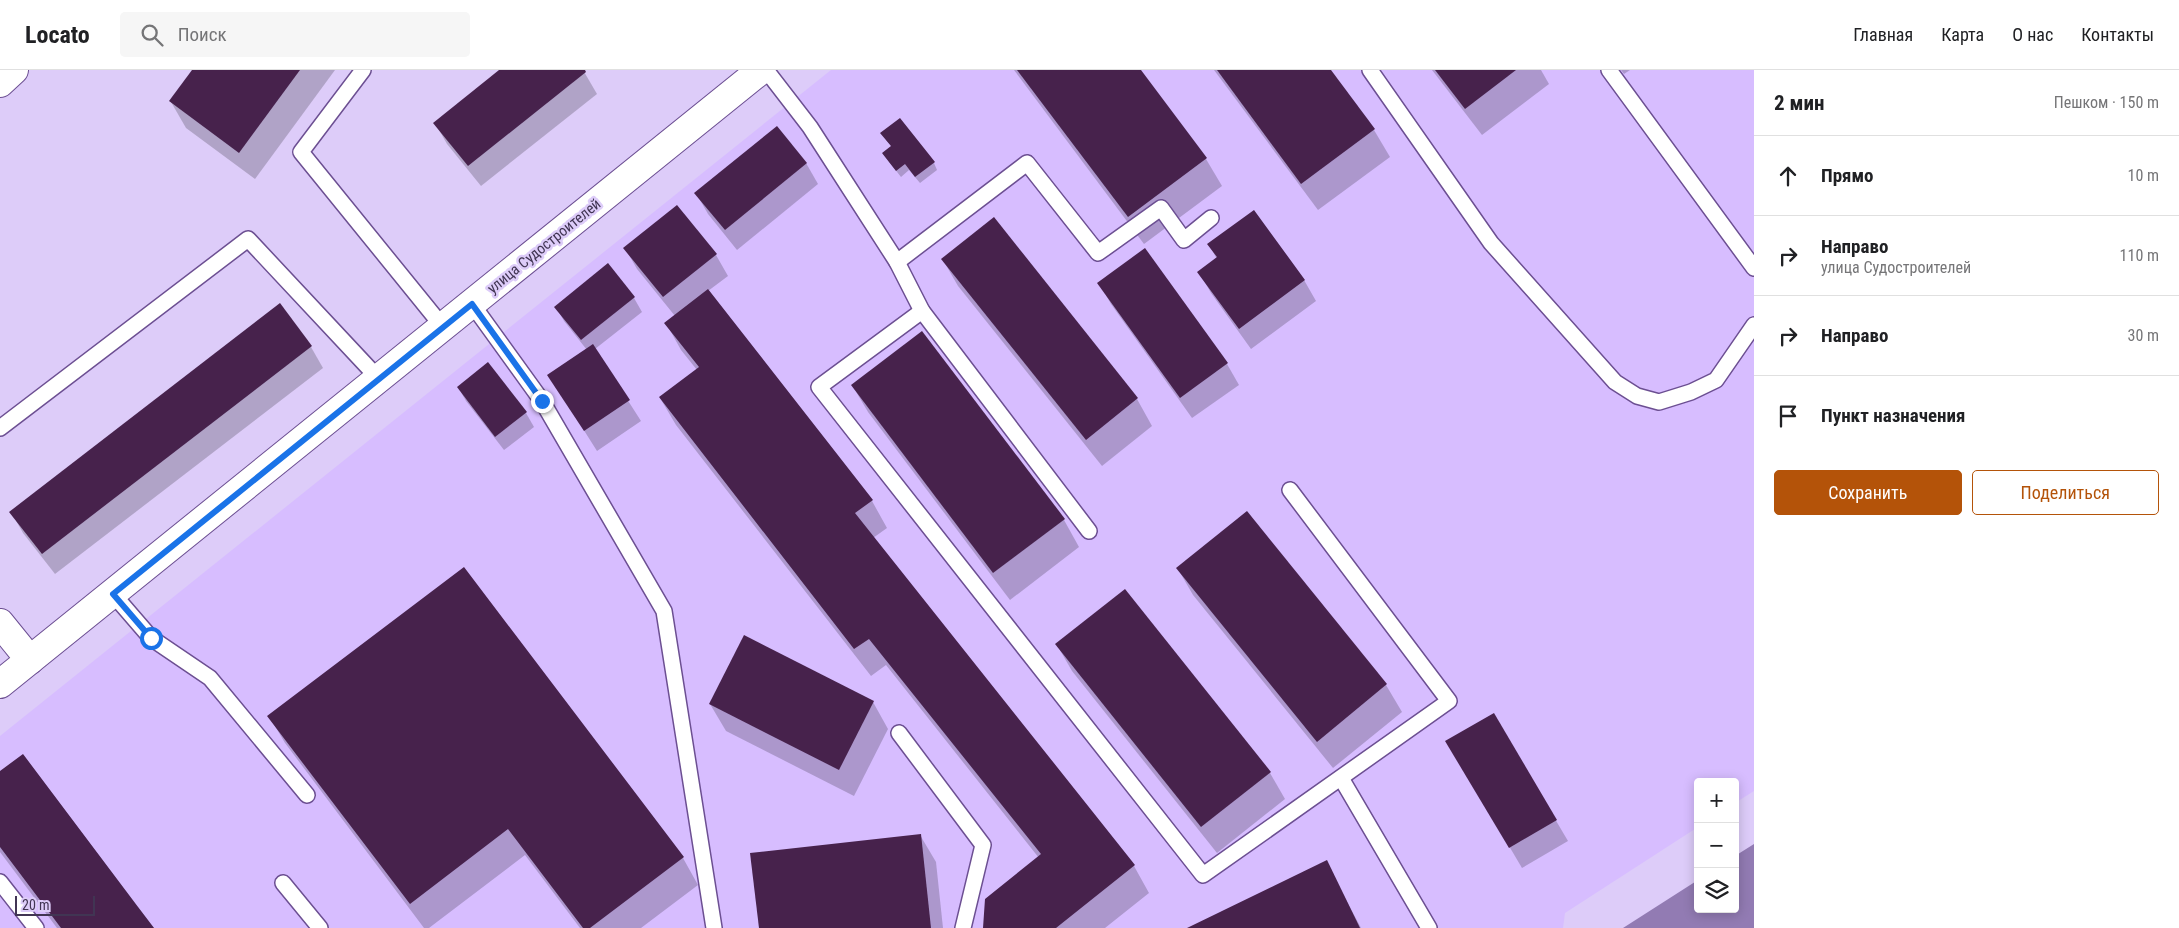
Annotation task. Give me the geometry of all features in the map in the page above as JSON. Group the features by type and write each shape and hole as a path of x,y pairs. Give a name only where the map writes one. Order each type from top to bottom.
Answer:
{"street":[{"path":"0,83 14,70"},
{"name":"улица Судостроителей","path":"0,684 761,70"},
{"path":"0,622 30,660"}],"lane":[{"path":"363,70 301,152 443,327"},
{"path":"766,70 810,127 897,262 922,311 1089,531"},
{"path":"1370,70 1491,243 1614,382 1638,396 1659,402 1691,392 1716,380 1754,325"},
{"path":"1609,70 1754,268"},
{"path":"897,262 1027,163 1098,253 1161,208 1184,240 1211,218"},
{"path":"0,428 248,239 379,379"},
{"path":"472,304 542,401 664,611 714,928"},
{"path":"922,311 819,387 1203,875 1449,701 1290,490"},
{"path":"113,594 151,638 210,678 308,795"},
{"path":"899,733 983,845 963,928"},
{"path":"1340,778 1429,928"},
{"path":"0,882 36,928"},
{"path":"283,883 320,928"}],"shaded area":[{"path":"831,70 1754,70 1754,791 1739,800 1739,778 1694,778 1694,830 1565,913 1563,928 0,928 0,736"},
{"path":"1754,844 1754,928 1623,928 1694,883 1694,913 1739,913 1739,853"}],"building":[{"path":"192,70 300,70 239,153 169,101"},
{"path":"499,70 585,70 586,72 468,166 433,123"},
{"path":"1017,70 1141,70 1207,158 1128,217"},
{"path":"1217,70 1331,70 1375,129 1301,184"},
{"path":"1435,70 1516,70 1465,109"},
{"path":"900,118 935,162 915,177 905,164 896,171 882,153 891,146 880,133"},
{"path":"777,126 807,163 725,230 694,193"},
{"path":"677,205 717,254 663,297 623,248"},
{"path":"1254,210 1305,280 1239,329 1197,272 1217,257 1207,244"},
{"path":"994,217 1138,398 1086,440 941,259"},
{"path":"1145,248 1228,363 1180,398 1097,283"},
{"path":"608,263 635,297 581,340 554,307"},
{"path":"708,289 873,500 855,513 1135,865 1056,928 983,928 985,899 1041,854 869,639 854,649 659,397 699,367 664,323"},
{"path":"280,303 312,346 42,554 9,512"},
{"path":"922,331 1065,519 993,573 851,385"},
{"path":"593,344 630,400 584,431 547,375"},
{"path":"488,362 527,412 495,437 457,387"},
{"path":"1247,511 1387,684 1317,742 1176,568"},
{"path":"464,567 684,857 590,928 583,928 508,829 410,904 267,716"},
{"path":"1125,589 1271,772 1201,827 1055,644"},
{"path":"744,635 874,701 839,770 709,704"},
{"path":"1494,713 1557,820 1509,848 1445,741"},
{"path":"23,754 154,928 61,928 0,847 0,771"},
{"path":"921,834 931,928 759,928 750,853"},
{"path":"1327,860 1360,928 1187,928"}],"route":[{"path":"151,638 113,594 472,304 542,401"}]}
